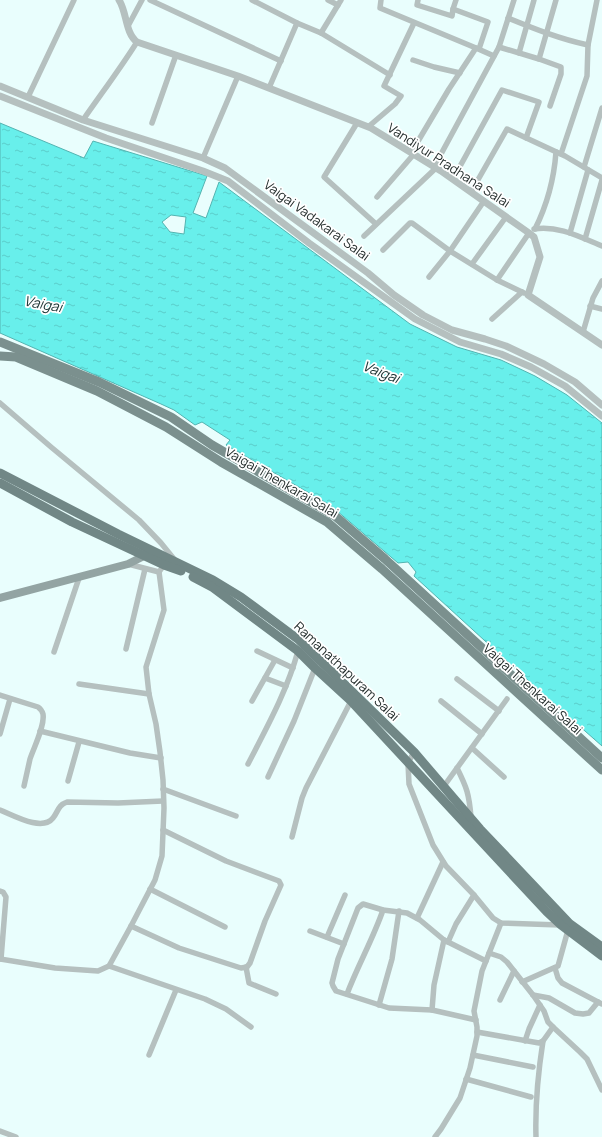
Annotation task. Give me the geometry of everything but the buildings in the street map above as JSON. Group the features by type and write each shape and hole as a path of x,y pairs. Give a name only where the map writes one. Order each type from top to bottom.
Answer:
{"highway":[{"name":"Ramanathapuram Salai","path":"0,473 148,553 162,568 184,572 212,588 298,651 351,701 547,912 602,956"},
{"name":"Ramanathapuram Salai","path":"0,483 72,522 148,553 177,563 213,580 241,597 299,640 414,752 471,818 570,924 602,947"}],"main road":[{"name":"Vaigai Thenkarai Salai","path":"3,344 99,382 171,417 212,446 335,516 385,559 602,758"},
{"name":"Vaigai Thenkarai Salai","path":"0,356 16,357 97,391 166,427 221,462 327,522 382,569 602,770"},
{"path":"0,598 128,564 148,553"}],"street":[{"path":"28,97 74,0"},
{"path":"84,120 136,42 133,39 119,0"},
{"path":"128,26 142,0"},
{"path":"150,0 281,61"},
{"path":"252,0 297,23 321,32 390,75"},
{"path":"321,32 339,3 328,0"},
{"path":"381,0 380,8 494,56"},
{"path":"418,0 417,5 452,16 456,0"},
{"path":"364,236 435,168 499,47 514,0"},
{"path":"519,53 534,0"},
{"path":"539,59 556,0"},
{"path":"497,280 530,231 540,219 559,153 587,76 588,45 597,0"},
{"path":"377,197 413,154 460,73 477,48 488,22 454,10"},
{"path":"508,18 546,34 588,45"},
{"path":"269,88 297,23"},
{"path":"368,127 395,104 401,96 384,86 414,23"},
{"name":"Vandiyur Pradhana Salai","path":"136,42 238,76 368,127 453,179 506,217 530,231 534,237 540,256 525,293"},
{"path":"499,47 561,66 561,74 550,106"},
{"path":"152,123 176,56"},
{"path":"414,60 434,67 460,73"},
{"path":"203,158 238,76"},
{"name":"Vaigai Vadakarai Salai","path":"0,86 84,120 203,158 216,164 231,173 423,315 452,330 506,346 544,364 575,382 602,405"},
{"path":"453,179 502,90 539,102 526,138"},
{"name":"Vaigai Vadakarai Salai","path":"0,96 106,138 212,174 228,181 309,243 415,319 460,342 501,354 531,367 565,386 602,416"},
{"path":"570,233 602,108"},
{"path":"357,123 324,177 376,224"},
{"path":"471,192 507,129 559,153 602,178 585,239"},
{"path":"212,174 216,164"},
{"path":"429,277 450,251 484,201"},
{"path":"472,264 506,217"},
{"path":"383,250 410,223 412,223 450,251 497,280 525,293 602,345"},
{"path":"530,231 551,228 570,233 602,246"},
{"path":"583,332 590,306 602,281"},
{"path":"492,319 525,293"},
{"path":"590,306 602,309"},
{"path":"0,403 139,520 161,543 184,572"},
{"path":"0,891 3,892 6,897 0,959 55,968 98,971 109,966 132,926 155,880 162,856 163,789 161,758 156,724 148,694 146,667 164,610 162,568 145,569 128,564"},
{"path":"126,649 145,569"},
{"path":"54,652 79,578"},
{"path":"248,764 286,686 298,651"},
{"path":"257,652 293,668"},
{"path":"252,701 275,660"},
{"path":"268,777 294,721 315,668"},
{"path":"265,678 286,686"},
{"path":"457,680 499,710"},
{"path":"79,684 148,694"},
{"path":"0,695 41,709 43,713 40,731 24,786"},
{"path":"0,734 10,699"},
{"path":"444,786 507,699"},
{"path":"292,837 304,793 351,701"},
{"path":"441,701 482,734"},
{"path":"40,731 79,742 161,758"},
{"path":"68,781 79,742"},
{"path":"472,748 504,777"},
{"path":"414,752 408,763 409,784 433,846 446,866 474,895 493,918 501,923 564,927 560,963 555,968 522,982"},
{"path":"457,768 467,787 471,818"},
{"path":"163,789 236,816"},
{"path":"0,810 36,824 43,824 48,823 53,819 60,806 67,802 118,803 163,801"},
{"path":"163,830 226,862 280,882 279,890 265,921 250,963 246,968 249,983 276,994"},
{"path":"417,918 443,862"},
{"path":"150,889 225,927"},
{"path":"327,937 345,895"},
{"path":"432,1010 434,985 446,941 474,895"},
{"path":"476,1020 432,1010 394,1009 378,1006 336,991 333,986 338,959 358,908 360,905 366,904 383,910 407,913 417,918 446,941 486,961"},
{"path":"347,994 358,965 376,930 383,910"},
{"path":"378,1006 392,959 399,911"},
{"path":"435,1137 442,1129 460,1098 466,1079 473,1055 477,1032 474,1008 482,971 501,923"},
{"path":"132,926 180,948 241,968 246,968"},
{"path":"310,931 344,944"},
{"path":"489,953 501,957 514,971 540,1006 552,1027 587,1059 602,1090"},
{"path":"109,966 205,999 226,1009 252,1027"},
{"path":"532,995 549,998 575,1013 583,1014 589,1013 600,1003 562,983 558,978 555,968"},
{"path":"500,1000 514,971"},
{"path":"148,1055 176,990"},
{"path":"525,1041 540,1006"},
{"path":"536,1137 535,1108 538,1072 543,1041 552,1027"},
{"path":"477,1032 539,1043 543,1041"},
{"path":"473,1055 533,1067"},
{"path":"466,1079 531,1097"},
{"path":"0,1131 16,1137"}],"water":[{"name":"Vaigai","path":"0,123 84,158 93,141 207,176 193,213 206,218 219,182 410,324 457,347 501,360 535,376 567,395 602,423 602,746 414,576 416,572 408,562 398,563 330,505 226,445 230,440 202,422 195,425 174,410 0,333","holes":["171,215 186,217 184,234 170,232 162,222"]}]}
